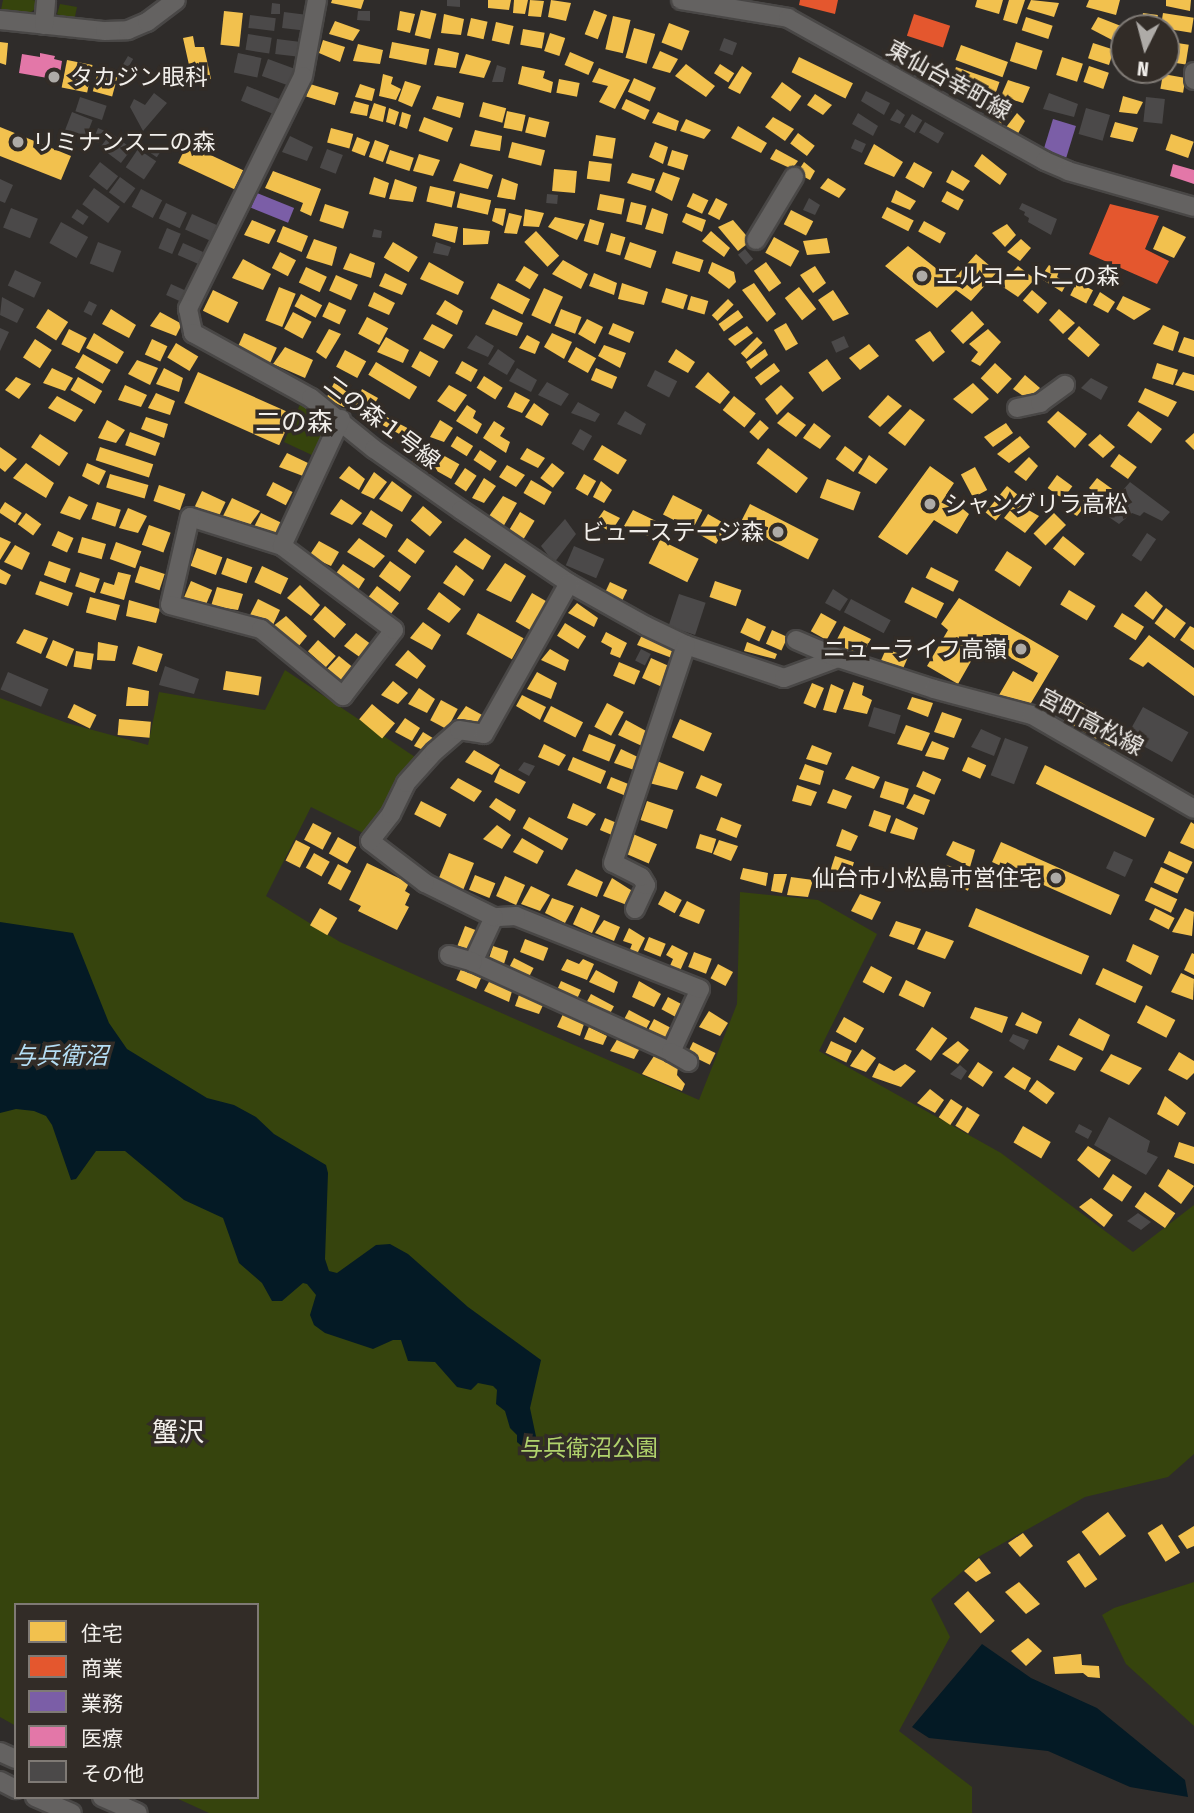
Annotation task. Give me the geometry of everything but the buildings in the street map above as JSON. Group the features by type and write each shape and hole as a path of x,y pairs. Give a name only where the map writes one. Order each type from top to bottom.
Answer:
{"street":[{"path":"44,25 46,0"},
{"path":"0,20 105,31 128,30 147,22 177,0"},
{"name":"二の森１号線","path":"317,0 303,76 188,309 193,333 311,398 341,419 374,449 569,583 686,645 784,678 838,659"},
{"name":"東仙台幸町線","path":"681,0 783,8 1045,161 1068,171 1194,206"},
{"path":"1194,72 1194,80"},
{"path":"756,240 794,177"},
{"path":"1017,408 1040,403 1065,385"},
{"path":"282,546 341,419"},
{"path":"190,517 282,546 394,630 343,696 261,629 170,605 190,517"},
{"path":"569,583 484,734 459,730 434,752 406,783 391,814 370,841 425,883 494,917 516,916 700,989 671,1052"},
{"name":"宮町高松線","path":"796,640 838,659 934,689 1032,715 1194,809"},
{"path":"635,909 646,885 641,877 613,863 686,645"},
{"path":"473,962 494,917"},
{"path":"449,955 473,962 688,1062"},
{"path":"40,1799 72,1813"},
{"path":"106,1799 138,1813"}],"green space":[{"path":"3,0 39,1 38,7 28,14 1,10"},
{"path":"60,4 77,7 74,21 57,14"},
{"path":"301,402 332,427 314,456 284,442"},
{"name":"与兵衛沼公園","path":"285,670 415,757 365,834 311,807 266,896 340,942 699,1100 737,1004 740,892 818,900 877,934 819,1051 1001,1153 1133,1252 1194,1205 1194,1454 1168,1477 1085,1497 980,1556 931,1599 950,1637 899,1731 972,1787 972,1813 209,1813 178,1799 259,1799 259,1603 14,1603 14,1725 0,1717 0,698 67,723 148,745 159,692 265,710"},
{"path":"1194,1582 1194,1726 1126,1664 1102,1615 1114,1608"}],"water":[{"name":"与兵衛沼","path":"0,922 73,933 109,1023 127,1049 207,1098 234,1105 256,1117 274,1134 326,1165 325,1259 329,1271 337,1273 376,1245 390,1244 408,1254 468,1307 541,1360 530,1408 538,1446 533,1456 517,1442 517,1435 510,1428 505,1411 496,1404 497,1390 493,1386 478,1383 471,1390 457,1387 435,1362 408,1361 401,1340 393,1340 373,1349 325,1333 314,1325 310,1315 316,1295 307,1284 303,1283 282,1301 272,1301 262,1283 239,1263 223,1218 184,1200 125,1151 96,1151 76,1179 71,1180 52,1125 46,1116 34,1111 16,1109 0,1113"},
{"path":"982,1644 1031,1678 1097,1708 1185,1780 1188,1797 1130,1787 1048,1751 929,1738 912,1727"}],"place":[{"name":"タカジン眼科","path":"54,77"},
{"name":"リミナンス二の森","path":"18,142"},
{"name":"エルコート二の森","path":"922,276"},
{"name":"シャングリラ高松","path":"930,504"},
{"name":"ビューステージ森","path":"778,532"},
{"name":"ニューライフ高嶺","path":"1021,649"},
{"name":"仙台市小松島市営住宅","path":"1056,878"}],"district":[{"name":"二の森","path":"294,423"},
{"name":"蟹沢","path":"178,1433"}]}
